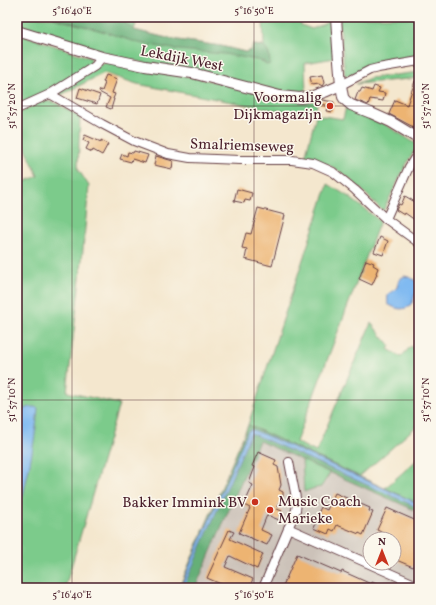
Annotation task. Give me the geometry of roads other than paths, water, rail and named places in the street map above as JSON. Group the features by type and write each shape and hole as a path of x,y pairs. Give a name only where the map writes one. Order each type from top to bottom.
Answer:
{"street":[{"path":"336,17 341,85 345,100 351,105 391,122 419,139"},
{"name":"Lekdijk West","path":"17,31 102,57 145,66 192,73 284,97 300,98 313,96 341,85"},
{"path":"17,109 50,94 95,66 102,57"},
{"path":"341,85 365,72 378,68 419,61"},
{"name":"Smalriemseweg","path":"50,94 134,141 168,154 190,158 292,160 313,163 333,172 386,219 419,243"},
{"path":"386,219 409,167 419,151"},
{"path":"262,588 296,510 297,504 289,462"},
{"path":"288,528 419,586"}],"water":[{"path":"404,276 412,278 418,284 418,291 411,305 398,309 388,304 388,297 397,287 399,280"},
{"path":"30,407 38,408 37,422 30,465 17,520 17,455 20,451 17,441 17,424 20,412"},
{"path":"248,431 258,432 419,504 419,508 251,433 183,588 180,588"}],"place":[{"name":"Voormalig Dijkmagazijn","path":"330,106"},
{"name":"Bakker Immink BV","path":"255,502"},
{"name":"Music Coach Marieke","path":"270,510"}]}
